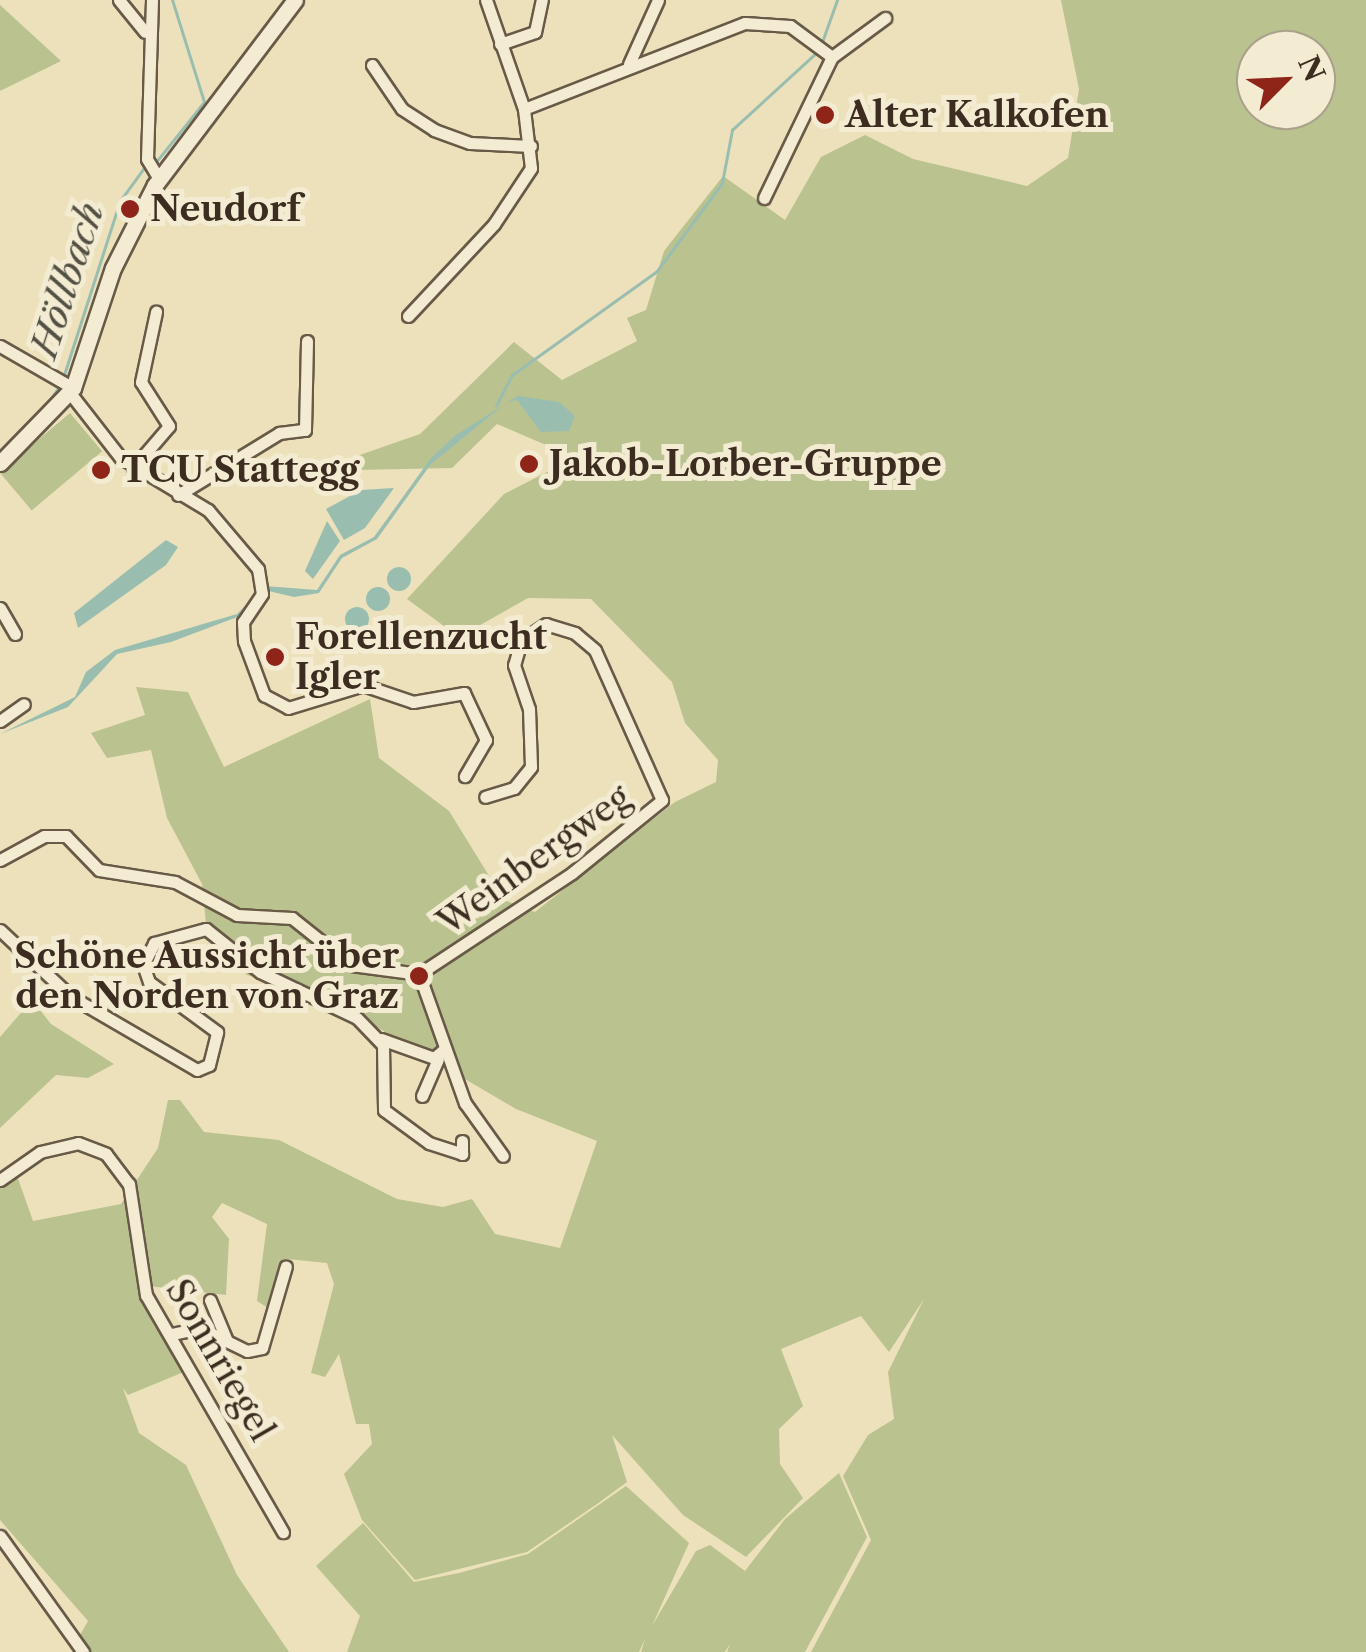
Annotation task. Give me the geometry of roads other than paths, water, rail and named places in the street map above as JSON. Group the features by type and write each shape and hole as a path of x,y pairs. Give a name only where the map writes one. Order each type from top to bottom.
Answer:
{"main road":[{"path":"0,463 71,391 112,268 159,180 295,0"}],"street":[{"path":"119,0 145,32"},
{"path":"152,0 145,32 147,159 159,180"},
{"path":"408,316 514,199 531,146 524,109 486,0"},
{"path":"500,44 535,32 542,0"},
{"path":"629,64 658,0"},
{"path":"764,198 825,48 885,18"},
{"path":"524,109 629,64 745,23 790,26 825,48"},
{"path":"372,65 402,109 434,130 470,144 531,146"},
{"path":"133,468 169,426 141,382 156,312"},
{"path":"178,495 279,434 305,430 306,341"},
{"path":"0,346 71,391 133,468 214,515 262,589 244,622 244,641 264,695 288,708 371,685 393,698 464,693 486,732 465,776"},
{"path":"0,608 16,634"},
{"name":"Weinbergweg","path":"0,860 44,836 66,836 99,870 175,882 237,915 292,918 351,965 419,974 572,874 662,800 595,650 575,633 546,624 521,641 514,665 529,709 531,767 514,788 485,797"},
{"path":"0,721 24,704"},
{"path":"0,930 70,996 191,1069 209,1065 217,1032 149,982 143,966 148,947 196,926 381,1039 440,1055 422,1096"},
{"name":"Weinbergweg","path":"419,974 440,1055 503,1156"},
{"path":"381,1039 381,1107 430,1143 462,1154 462,1142"},
{"name":"Sonnriegel","path":"0,1180 40,1152 78,1144 106,1154 130,1184 146,1295 284,1532"},
{"path":"172,1334 200,1328 227,1341 262,1348 286,1266"},
{"path":"210,1300 227,1341"},
{"path":"0,1536 84,1652"}],"waterway":[{"name":"Höllbach","path":"156,162 204,102 172,0"},
{"path":"821,45 837,0"},
{"path":"496,406 512,375 657,271 722,183 732,130 817,52"},
{"name":"Höllbach","path":"64,375 120,201 143,169"},
{"name":"Höllbach","path":"46,405 59,387"}],"place":[{"name":"Alter Kalkofen","path":"825,115"},
{"name":"Neudorf","path":"130,209"},
{"name":"Jakob-Lorber-Gruppe","path":"529,464"},
{"name":"TCU Stattegg","path":"101,470"},
{"name":"Forellenzucht Igler","path":"275,657"},
{"name":"Schöne Aussicht über den Norden von Graz","path":"419,976"}]}
